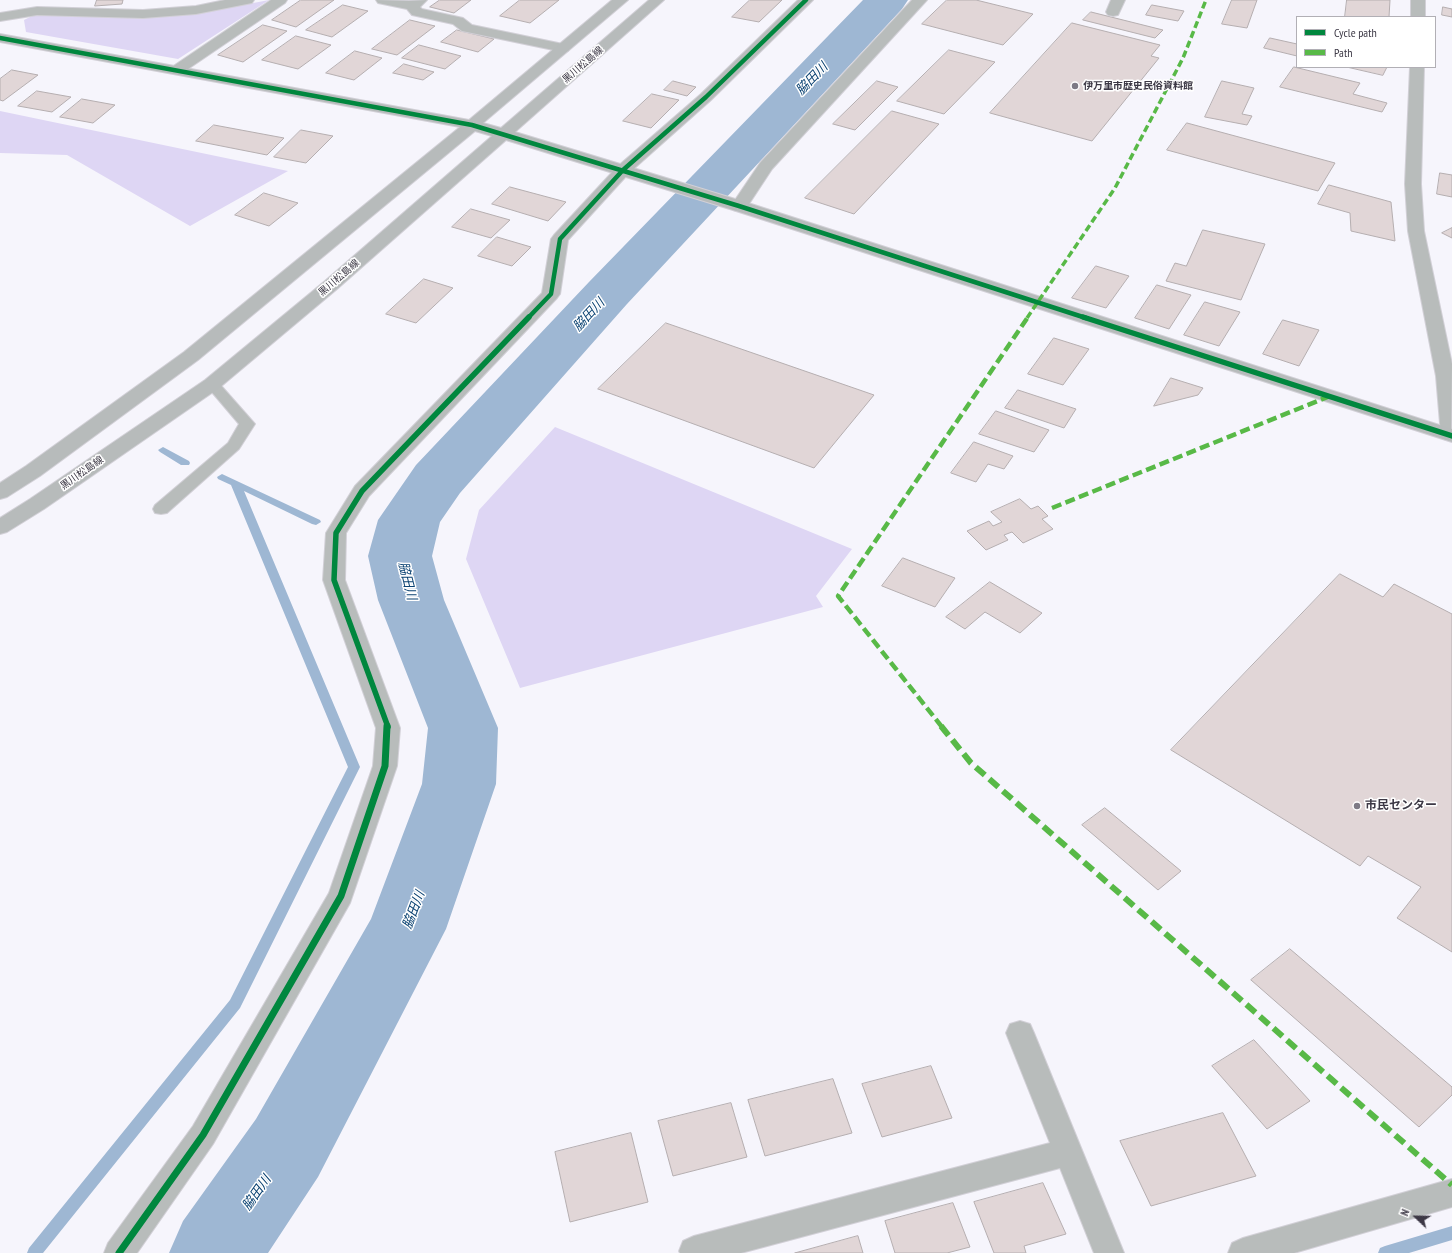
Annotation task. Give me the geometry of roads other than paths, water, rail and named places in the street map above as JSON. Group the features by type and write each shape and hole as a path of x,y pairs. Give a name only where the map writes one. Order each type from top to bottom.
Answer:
{"main road":[{"path":"0,492 33,471 192,356 621,0"},
{"name":"黒川松島線","path":"0,527 37,504 212,384 331,285 657,0"},
{"path":"0,38 472,125 739,206 1452,436"}],"street":[{"path":"0,17 37,10 143,14 196,10 248,0"},
{"path":"177,70 280,0"},
{"path":"383,0 416,3 417,12 458,21 467,28 563,48"},
{"path":"119,1253 203,1135 341,896 385,766 388,728 334,580 336,533 362,491 551,294 560,239 623,170 706,97 806,0"},
{"path":"739,206 766,166 920,0"},
{"path":"1418,0 1418,16"},
{"path":"0,14 10,1"},
{"path":"1417,68 1414,184 1416,232 1448,375 1452,436"},
{"path":"1020,1033 1109,1253"},
{"path":"694,1251 1068,1152"},
{"path":"1243,1253 1452,1193"}],"lane":[{"path":"161,509 234,446 247,424 212,384"}],"waterway":[{"name":"脇田川","path":"215,1253 287,1148 407,929 459,784 463,728 411,600 400,556 409,520 438,479 608,293 887,0"},
{"path":"163,450 185,463"},
{"path":"222,477 235,483"},
{"path":"34,1253 235,1004 354,767 235,483"},
{"path":"235,483 316,522"},
{"path":"1385,1253 1452,1233"}],"place":[{"name":"伊万里市歴史民俗資料館","path":"1075,86"},
{"name":"市民センター","path":"1357,806"}]}
